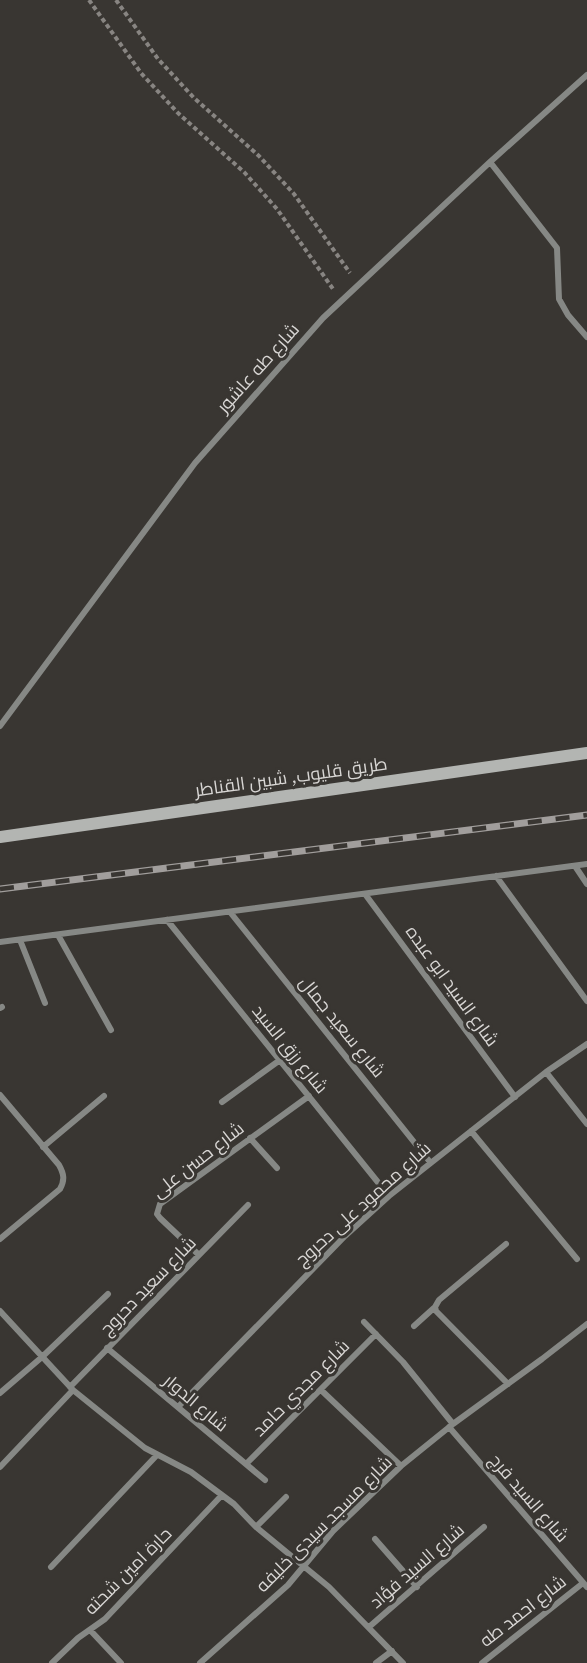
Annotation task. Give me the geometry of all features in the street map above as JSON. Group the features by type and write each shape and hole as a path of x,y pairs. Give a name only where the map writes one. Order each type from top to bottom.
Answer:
{"main road":[{"name":"طريق قليوب, شبين القناطر","path":"0,837 587,753"}],"street":[{"name":"شارع طه عاشور","path":"0,726 195,463 341,299 587,75"},
{"path":"490,162 557,248 559,299 568,315 587,337"},
{"path":"0,942 587,864"},
{"path":"575,866 587,884"},
{"path":"496,876 587,1001"},
{"name":"شارع السيد ابو عبده","path":"365,894 515,1097"},
{"name":"شارع سعيد جمال","path":"230,912 430,1162"},
{"name":"شارع رزق السيد","path":"167,920 389,1196"},
{"path":"58,934 111,1030"},
{"path":"20,940 45,1003"},
{"name":"شارع محمود على دحروج","path":"178,1407 345,1236 389,1196 546,1072 587,1044"},
{"path":"222,1102 280,1060"},
{"path":"546,1072 587,1124"},
{"path":"0,1095 59,1165 64,1182 60,1190 0,1239"},
{"path":"43,1147 104,1096"},
{"name":"شارع حسن على","path":"199,1255 160,1218 157,1209 160,1204 309,1096"},
{"path":"471,1131 577,1259"},
{"path":"250,1138 276,1168"},
{"name":"شارع سعيد دحروج","path":"0,1467 107,1348 248,1205"},
{"path":"414,1326 435,1307 439,1300 506,1244"},
{"path":"0,1393 42,1357 108,1294"},
{"path":"435,1307 436,1311 508,1384"},
{"path":"0,1311 71,1388 145,1448 191,1472 222,1495 256,1527 329,1587 403,1663"},
{"name":"شارع السيد فرج","path":"364,1322 429,1392 451,1425 585,1585"},
{"name":"شارع مسجد سيدى خليفه","path":"200,1663 288,1584 333,1531 401,1466 451,1425 586,1327"},
{"name":"شارع مجدي حامد","path":"246,1464 376,1334"},
{"name":"شارع الدوار","path":"107,1348 266,1480"},
{"path":"321,1390 401,1466"},
{"path":"51,1567 157,1455"},
{"name":"حارة امين شحته","path":"52,1663 78,1638 120,1605 222,1495"},
{"path":"256,1527 286,1497"},
{"name":"شارع السيد فؤاد","path":"369,1627 484,1527"},
{"path":"375,1539 417,1587"},
{"name":"شارع احمد طه","path":"482,1663 585,1585"},
{"path":"90,1630 121,1663"},
{"path":"376,1663 392,1651"}],"path":[{"path":"89,0 141,73 178,114 244,172 277,209 341,299"},
{"path":"116,0 158,58 187,90 259,156 294,195 358,283"}],"railway":[{"path":"0,889 587,815"}]}
